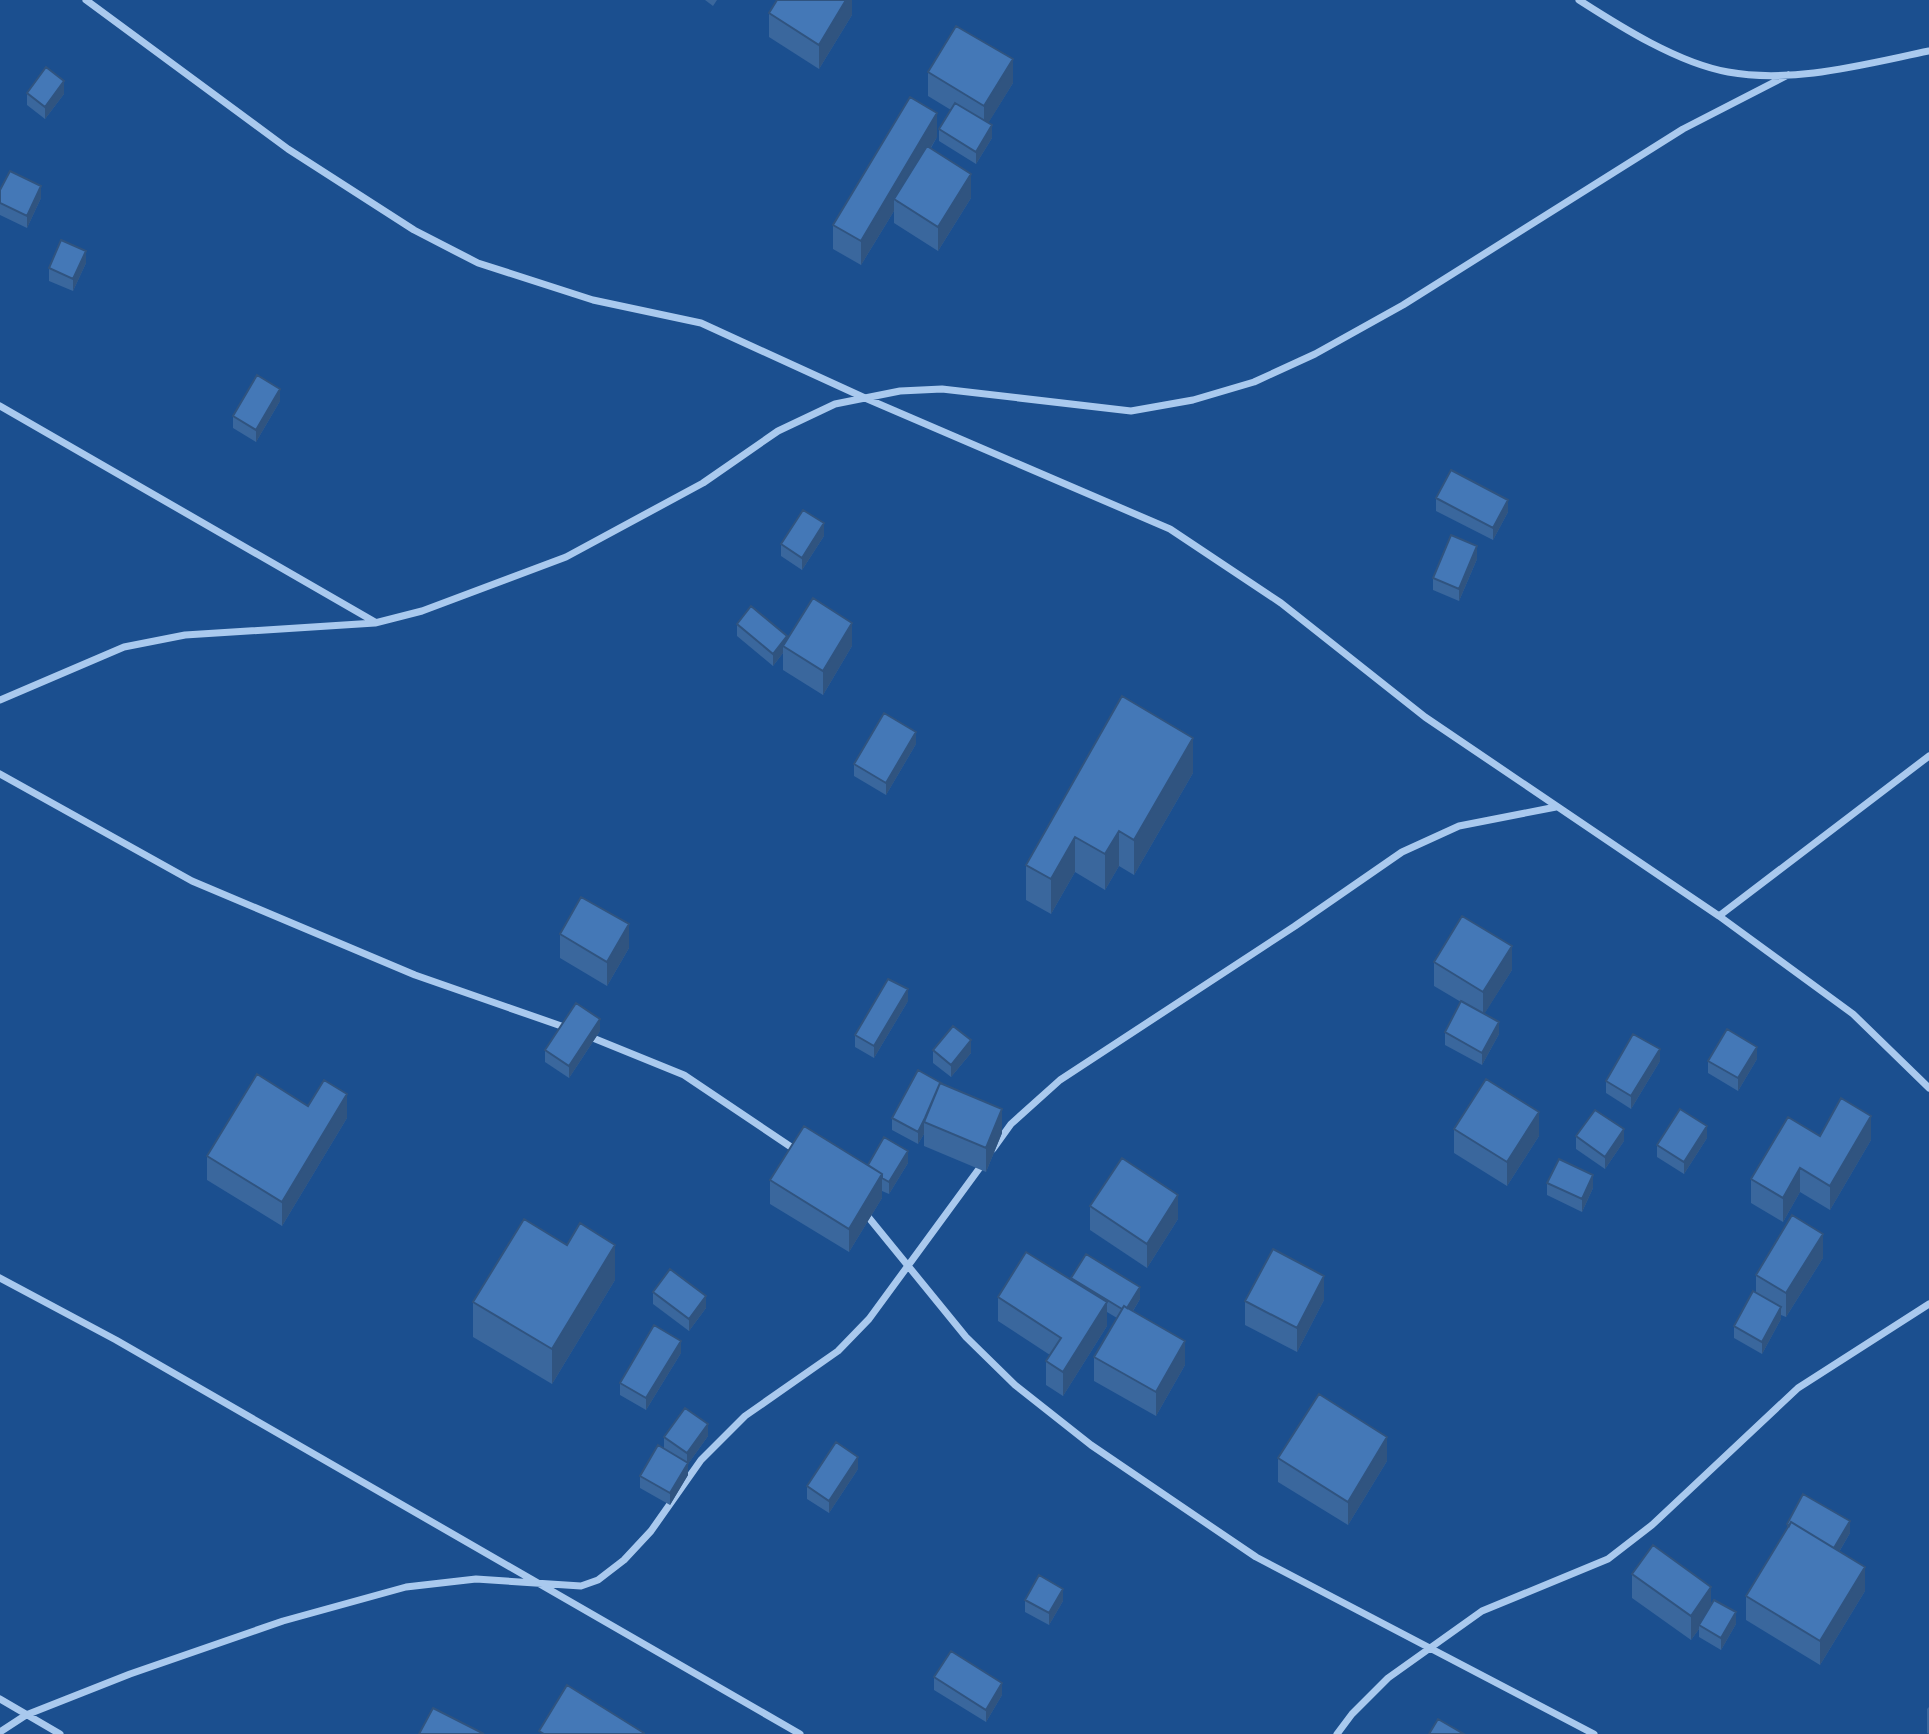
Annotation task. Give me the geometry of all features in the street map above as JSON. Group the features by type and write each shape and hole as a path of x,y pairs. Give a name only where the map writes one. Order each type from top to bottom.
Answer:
{"street":[{"path":"86,0 288,149 414,230 478,263 593,300 701,323 865,398 1170,528 1281,603 1425,717 1719,916 1853,1014 1929,1088"},
{"path":"1579,0 1617,25 1690,60 1728,72 1788,75 1862,65 1929,51"},
{"path":"0,700 137,644 186,635 376,623 422,611 566,558 703,483 778,431 835,404 900,391 942,389 1131,411 1193,400 1254,382 1315,354 1403,305 1683,129 1788,75"},
{"path":"0,406 376,623"},
{"path":"1719,916 1929,756"},
{"path":"0,774 192,881 415,975 607,1042 684,1074 800,1153"},
{"path":"0,1731 26,1715 130,1674 283,1621 406,1587 476,1579 581,1586 598,1580 624,1560 651,1531 701,1460 745,1416 838,1351 869,1319 1011,1124 1060,1080 1295,926 1402,852 1459,826 1556,807"},
{"path":"856,1202 986,1356 1015,1385 1091,1446 1256,1557 1594,1734"},
{"path":"0,1278 116,1340 798,1734"},
{"path":"1337,1734 1352,1714 1388,1678 1482,1611 1560,1582 1608,1559 1652,1525 1798,1388 1929,1304"},
{"path":"0,1699 60,1734"}],"building":[{"path":"777,0 846,0 819,45 769,13"},
{"path":"956,26 1013,59 984,106 928,72"},
{"path":"46,67 64,81 45,107 27,93"},
{"path":"910,97 937,113 861,241 833,225"},
{"path":"955,103 992,125 976,152 939,129"},
{"path":"927,146 971,174 938,227 894,199"},
{"path":"10,171 41,186 27,216 0,203 0,190"},
{"path":"61,240 86,251 73,279 49,268"},
{"path":"257,375 280,389 256,430 233,416"},
{"path":"1451,470 1508,500 1493,528 1436,498"},
{"path":"803,510 824,523 802,558 781,544"},
{"path":"1451,535 1477,546 1459,589 1433,578"},
{"path":"813,598 852,623 823,671 783,646"},
{"path":"751,606 787,636 773,654 737,624"},
{"path":"1122,696 1193,738 1134,840 1119,831 1105,854 1075,837 1051,879 1026,865"},
{"path":"884,713 916,732 886,783 854,764"},
{"path":"581,897 629,924 607,962 560,934"},
{"path":"1462,916 1512,946 1483,992 1434,962"},
{"path":"888,979 908,989 874,1046 855,1035"},
{"path":"1461,1001 1499,1022 1482,1053 1445,1032"},
{"path":"576,1003 600,1019 569,1066 545,1050"},
{"path":"953,1026 971,1040 951,1065 933,1050"},
{"path":"1727,1029 1757,1047 1738,1078 1708,1061"},
{"path":"1633,1034 1660,1049 1631,1096 1606,1081"},
{"path":"918,1070 943,1084 940,1083 918,1132 892,1118"},
{"path":"257,1074 308,1106 324,1080 347,1094 282,1202 207,1156"},
{"path":"1486,1079 1539,1112 1507,1162 1454,1129"},
{"path":"940,1083 1002,1109 986,1148 924,1122"},
{"path":"1841,1098 1871,1116 1830,1186 1800,1168 1783,1198 1751,1179 1788,1117 1820,1136"},
{"path":"1680,1109 1707,1126 1684,1162 1657,1145"},
{"path":"1595,1110 1624,1129 1605,1157 1576,1136"},
{"path":"804,1126 882,1174 849,1229 770,1180"},
{"path":"884,1137 908,1151 889,1182 868,1165"},
{"path":"1122,1158 1178,1195 1147,1244 1090,1206"},
{"path":"1559,1159 1593,1175 1582,1199 1547,1183"},
{"path":"1792,1215 1823,1234 1786,1293 1756,1275"},
{"path":"524,1219 567,1245 580,1223 615,1245 552,1349 473,1302"},
{"path":"1273,1249 1324,1276 1297,1328 1245,1301"},
{"path":"1026,1252 1107,1302 1063,1372 1046,1361 1061,1338 998,1297"},
{"path":"1086,1254 1140,1287 1127,1308 1124,1306 1122,1309 1071,1278"},
{"path":"670,1269 706,1296 689,1319 653,1292"},
{"path":"1753,1291 1781,1307 1762,1342 1734,1326"},
{"path":"1124,1306 1185,1341 1156,1392 1094,1357"},
{"path":"654,1325 681,1341 646,1398 620,1383"},
{"path":"1319,1394 1387,1437 1348,1502 1278,1458"},
{"path":"685,1408 708,1424 687,1453 664,1437"},
{"path":"836,1442 858,1457 829,1501 807,1486"},
{"path":"658,1445 688,1463 670,1493 640,1476"},
{"path":"1803,1494 1850,1521 1834,1548 1791,1522 1789,1526 1787,1524"},
{"path":"1791,1522 1865,1567 1820,1641 1746,1596"},
{"path":"1653,1545 1711,1587 1691,1616 1632,1574"},
{"path":"1039,1575 1063,1589 1049,1613 1025,1600"},
{"path":"1714,1600 1736,1612 1721,1638 1699,1625"},
{"path":"951,1651 1002,1683 986,1710 934,1677"},
{"path":"567,1685 644,1734 544,1734 539,1731"},
{"path":"433,1708 484,1734 419,1734"},
{"path":"1438,1719 1464,1734 1429,1734"}]}
